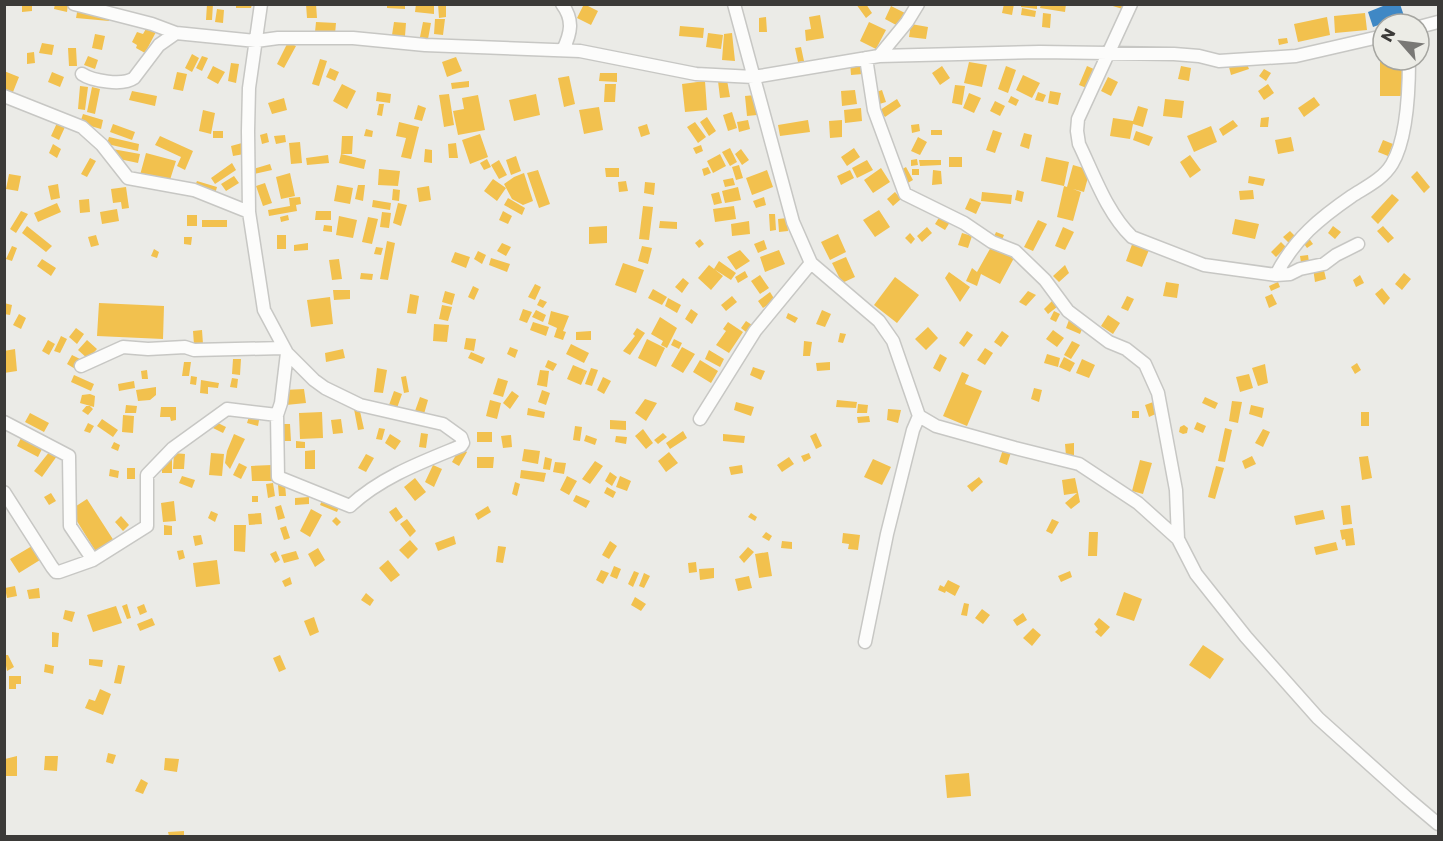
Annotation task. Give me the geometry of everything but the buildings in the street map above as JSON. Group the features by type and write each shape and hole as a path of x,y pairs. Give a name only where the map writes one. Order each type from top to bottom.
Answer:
{"street":[{"path":"74,4 152,24 176,33 256,41 278,38 353,38 425,45 580,51 696,74 754,77 879,56 1040,52 1174,54 1199,56 1219,61 1296,56 1371,39"},
{"path":"261,4 249,88 248,130 249,212 264,310 286,350 314,380 360,405 443,424 461,437 463,443 461,446 404,470 360,496 350,506 278,477 277,415 281,403 286,350"},
{"path":"562,4 571,24 570,35 563,50"},
{"path":"734,4 793,222 811,263 879,321 893,341 918,417 912,430 887,534 865,642"},
{"path":"879,56 907,22 918,4"},
{"path":"1131,4 1078,119 1077,131 1079,144 1113,214 1123,228 1132,237 1204,265 1276,275 1290,274 1300,269 1324,264 1358,244"},
{"path":"82,74 88,79 129,82 159,45 176,33"},
{"path":"866,58 874,110 905,194 964,223 992,242 1016,251 1045,280 1068,311 1109,342 1126,350 1145,364 1158,393 1172,467 1176,490 1178,539"},
{"path":"1276,275 1304,234 1330,212 1380,178 1393,163 1399,146 1409,94 1409,72"},
{"path":"4,96 82,127 102,145 129,178 194,190 249,212"},
{"path":"700,418 755,331 811,263"},
{"path":"81,366 123,347 286,350"},
{"path":"4,492 56,572 59,573 93,560 147,526 147,475 173,448 226,409 277,415"},
{"path":"918,417 936,426 1079,464 1138,503 1178,539 1196,574 1246,637 1318,718 1438,824"},
{"path":"4,422 69,456 70,526 93,560"}]}
